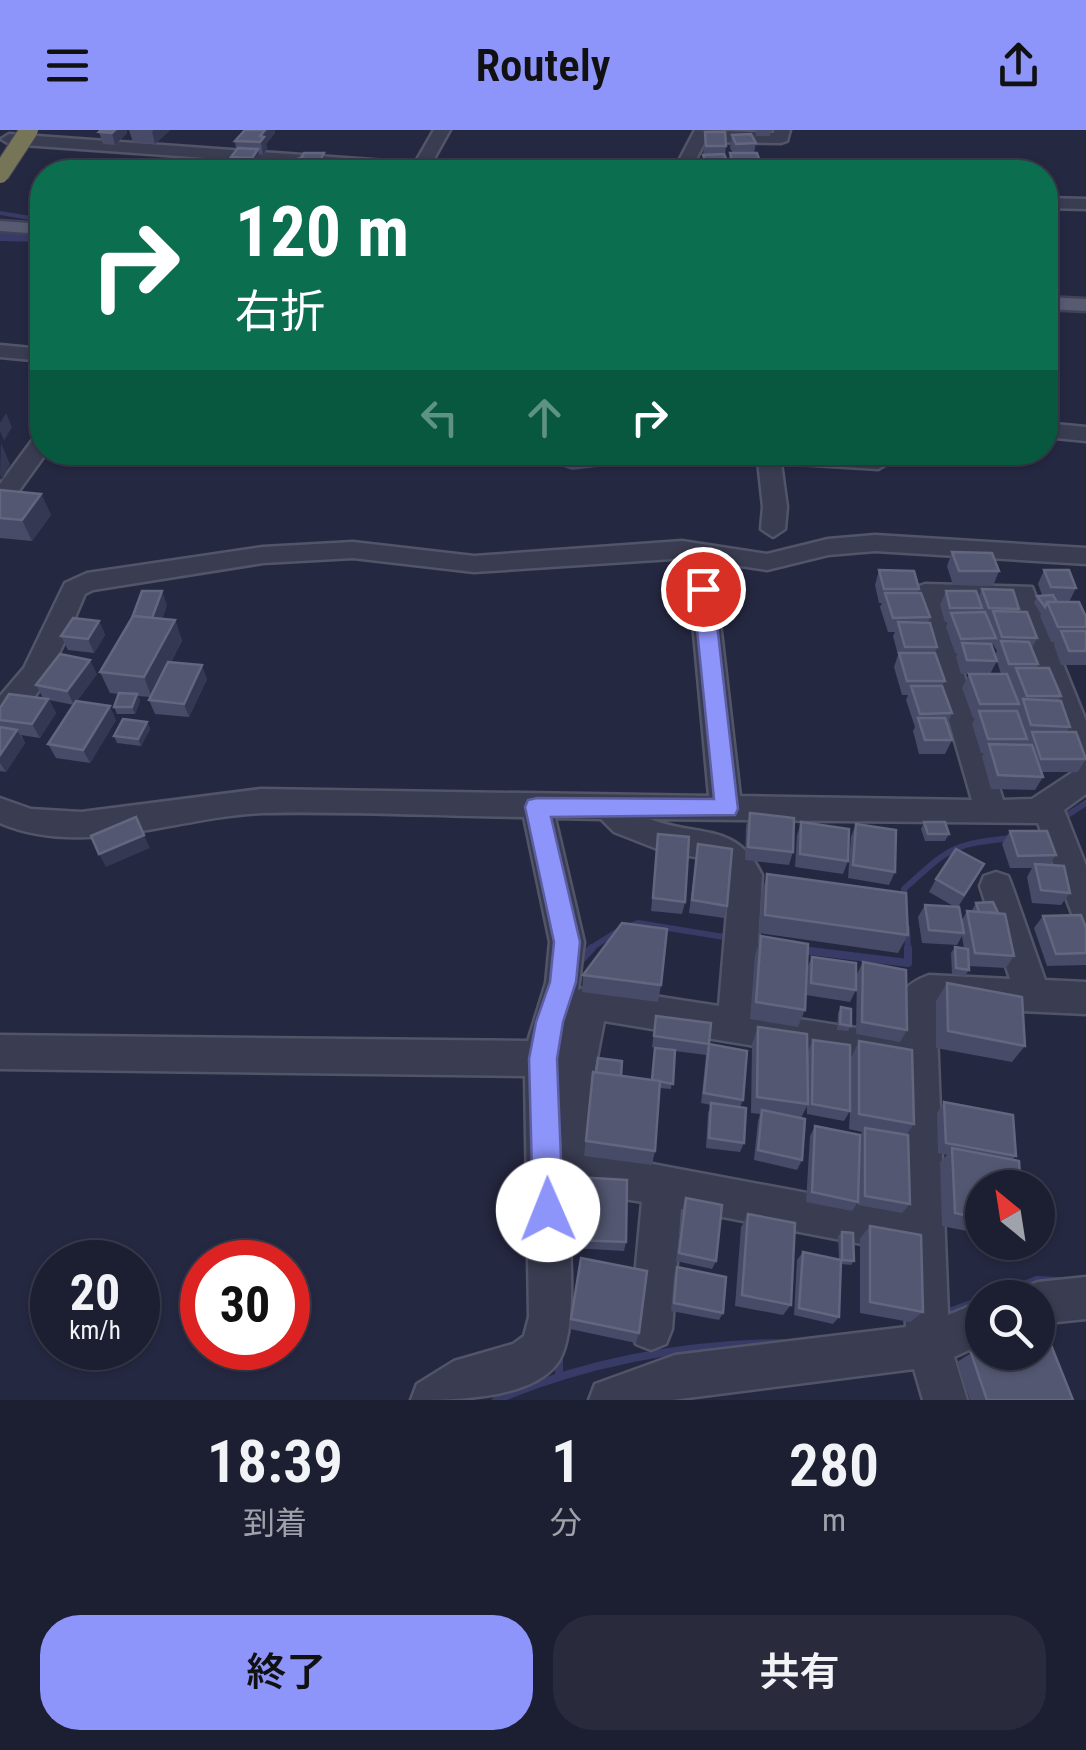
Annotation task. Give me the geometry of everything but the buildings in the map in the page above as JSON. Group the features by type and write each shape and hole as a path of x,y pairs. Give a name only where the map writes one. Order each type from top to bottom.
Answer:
{"highway":[{"path":"0,174 12,137"}],"main road":[{"path":"0,226 30,228"},
{"path":"1058,304 1086,305"}],"street":[{"path":"425,160 443,130"},
{"path":"688,160 702,134 781,138 782,130"},
{"path":"12,137 283,160"},
{"path":"1058,203 1086,204"},
{"path":"0,351 30,353"},
{"path":"1058,431 1086,434"},
{"path":"1058,443 1086,446"},
{"path":"0,501 30,460"},
{"path":"769,465 775,508 772,530"},
{"path":"0,716 34,673 74,589 87,582 263,555 352,550 474,564 661,550 767,562 828,547 875,543 1086,556"},
{"path":"699,552 726,809"},
{"path":"992,812 925,592 1023,593 1086,759"},
{"path":"0,810 30,822 81,825 261,801 1031,812 1086,778"},
{"path":"433,1400 470,1376 524,1363 542,1349 550,1317 543,1059 549,1022 563,982 567,942 537,807"},
{"path":"609,807 624,823 676,844 722,847 736,858 746,876 735,1026"},
{"path":"1043,808 1075,849 1086,910"},
{"path":"746,876 784,881"},
{"path":"996,886 1033,996"},
{"path":"945,1400 929,1346 922,1236 918,997 928,991 1086,998"},
{"path":"918,1055 589,1002 577,1068 578,1160 589,1172 922,1236"},
{"path":"0,1052 543,1059"},
{"path":"650,1329 663,1186"},
{"path":"1055,1301 1086,1298"},
{"path":"611,1400 675,1378 929,1346 965,1330"}],"waterway":[{"path":"0,213 30,218"},
{"path":"0,234 30,236"},
{"path":"1066,816 1086,803"},
{"path":"905,901 904,889 952,850 1013,838"},
{"path":"630,926 638,923 730,938"},
{"path":"907,928 908,950"},
{"path":"588,950 618,931"},
{"path":"578,963 592,948"},
{"path":"806,950 802,950 908,963 908,950"},
{"path":"1055,1281 1060,1281"},
{"path":"941,1315 965,1306"},
{"path":"496,1400 565,1375 636,1358 709,1347 782,1343"},
{"path":"559,1353 559,1377"}],"route":[{"path":"548,1210 543,1059 549,1022 563,982 567,942 537,807 726,809 703,589"}]}
